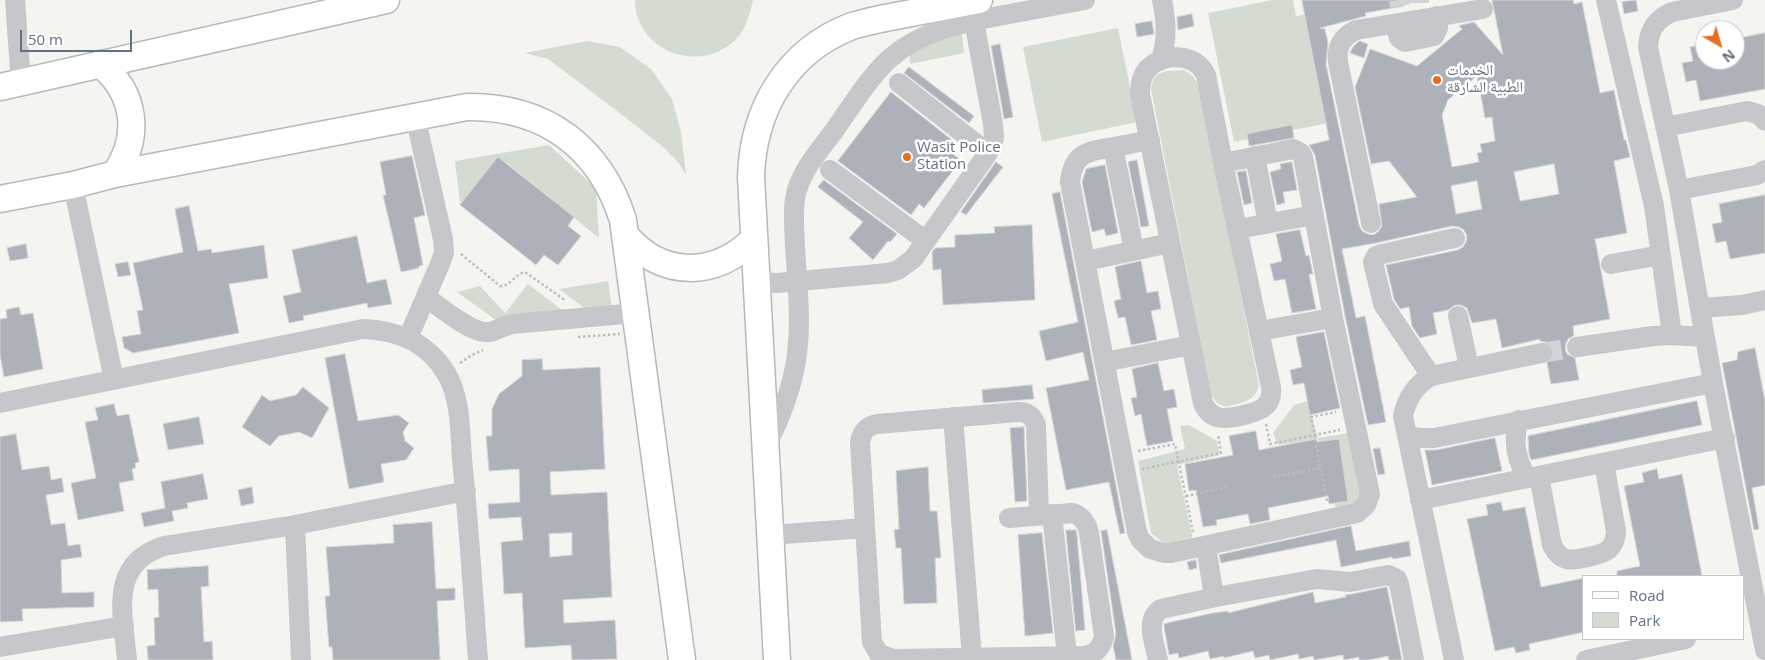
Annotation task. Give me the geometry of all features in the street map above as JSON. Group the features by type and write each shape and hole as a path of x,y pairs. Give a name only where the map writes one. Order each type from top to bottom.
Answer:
{"main road":[{"path":"17,79 100,64 386,0"},
{"path":"777,660 766,446 772,284 754,239 751,177 754,142 764,108 772,92 794,64 821,42 853,26 870,21 977,10"},
{"path":"100,64 121,86 131,113 130,144 121,165 114,174"},
{"path":"0,199 73,185 114,174 467,107 486,107 524,114 558,130 573,141 599,169 617,202 626,236 682,660"},
{"path":"626,236 638,249 653,259 676,267 688,268 709,266 726,260 746,247 754,239"}],"street":[{"path":"15,0 17,79"},
{"path":"766,446 785,404 796,360 798,336 772,284 794,210 796,192 805,171 869,82 889,60 926,34 955,25 977,10 1086,0"},
{"path":"1162,0 1165,46 1171,58"},
{"path":"1606,0 1648,176 1672,335"},
{"path":"1732,0 1672,12 1660,18 1652,28 1648,47 1679,190 1724,438 1745,575"},
{"path":"1371,223 1338,62 1338,48 1345,37 1356,30 1413,15 1483,9"},
{"path":"772,284 888,273 898,270 913,259 988,153 994,138 977,10"},
{"path":"1171,58 1191,59 1198,63 1206,75 1272,392 1270,402 1263,410 1228,419 1214,416 1207,411 1203,403 1140,87 1144,74 1152,64 1171,58"},
{"path":"899,83 988,153"},
{"path":"1665,127 1747,111 1758,114 1765,121"},
{"path":"408,338 442,258 443,239 415,116"},
{"path":"1150,140 1094,150 1081,155 1073,167 1071,190 1137,532 1144,545 1164,553 1357,513 1362,510 1369,500 1369,488 1333,318 1303,157 1301,153 1293,149 1223,163"},
{"path":"1113,147 1134,250"},
{"path":"1255,156 1268,223"},
{"path":"830,170 926,241"},
{"path":"1679,190 1757,175 1765,170"},
{"path":"73,185 114,380"},
{"path":"1238,229 1314,215"},
{"path":"1431,376 1383,304 1373,262 1376,256 1382,254 1455,238"},
{"path":"1086,261 1170,243"},
{"path":"1611,264 1661,254"},
{"path":"426,296 472,328 484,332 490,332 512,324 587,327 637,323"},
{"path":"1700,308 1736,306 1765,300"},
{"path":"1458,316 1469,367"},
{"path":"1259,331 1333,318"},
{"path":"0,404 363,330 393,332 408,338 423,347 436,359 454,390 466,491 478,660"},
{"path":"1577,347 1672,335 1705,337"},
{"path":"1104,362 1192,345"},
{"path":"1454,660 1403,416 1405,406 1415,388 1431,376 1542,353"},
{"path":"1407,436 1434,438 1713,383"},
{"path":"1009,518 1046,515 1073,513 1082,518 1088,528 1104,636 1100,647 1090,655 1067,656 972,658 893,659 880,654 872,642 860,442 863,432 871,425 876,424 1023,412 1032,417 1036,425 1046,515 1067,656"},
{"path":"953,418 972,658"},
{"path":"1519,420 1515,437 1516,454 1533,477 1552,545 1558,554 1571,560 1601,554 1611,547 1614,542 1616,531 1604,462"},
{"path":"1420,500 1724,438"},
{"path":"127,660 122,589 126,576 132,566 141,556 152,550 164,546 295,525 466,491"},
{"path":"295,525 301,660"},
{"path":"770,535 865,528"},
{"path":"1205,546 1217,597"},
{"path":"1158,660 1151,624 1156,612 1166,608 1318,579 1350,582 1384,575 1393,576 1399,584 1414,660"},
{"path":"1745,578 1751,618 1765,650"},
{"path":"0,647 124,626"},
{"path":"1586,660 1681,640"}],"path":[{"path":"443,239 500,286 507,285 521,273 525,272 575,308 587,327"},
{"path":"578,337 587,327 637,323"},
{"path":"446,374 472,355 488,348"},
{"path":"1263,410 1270,444 1314,436 1354,418"},
{"path":"1124,463 1178,461 1221,452 1214,416"},
{"path":"1331,519 1311,417 1354,418"},
{"path":"1124,463 1175,444 1186,496 1205,546"},
{"path":"1273,477 1321,468"},
{"path":"1186,496 1228,487"}],"green space":[{"path":"635,0 752,0 753,2 746,25 738,37 724,49 708,55 690,56 674,53 659,45 646,34 638,18"},
{"path":"1272,0 1293,0 1296,16 1313,13 1334,122 1234,142 1208,13"},
{"path":"961,25 964,53 910,64 909,50"},
{"path":"1118,28 1137,122 1042,142 1023,47"},
{"path":"587,41 620,47 651,69 672,99 681,132 686,175 678,162 662,146 613,108 548,59 525,53"},
{"path":"1184,70 1193,76 1198,84 1259,385 1251,399 1226,407 1217,403 1211,395 1151,89 1158,74 1166,71"},
{"path":"549,145 596,188 599,238 506,162 469,208 460,202 455,161"},
{"path":"608,281 613,315 591,313 559,289"},
{"path":"528,284 570,316 503,325 457,292 480,286 505,313"},
{"path":"1308,401 1318,438 1349,433 1364,498 1337,513 1318,439 1278,445 1273,433 1294,405"},
{"path":"1189,425 1217,441 1220,455 1177,465 1193,540 1166,545 1151,533 1138,461 1185,449 1180,426"}],"building":[{"path":"1302,0 1403,0 1404,6 1365,13 1366,16 1320,28 1325,29 1328,43 1326,64 1359,225 1362,231 1373,235 1382,226 1379,204 1417,197 1389,161 1371,164 1355,87 1370,49 1417,66 1462,29 1459,26 1474,22 1503,55 1492,0 1573,0 1574,4 1582,2 1600,93 1614,90 1624,140 1626,140 1630,157 1614,161 1627,233 1595,239 1610,319 1573,326 1574,336 1569,338 1566,343 1565,349 1567,354 1575,358 1579,380 1551,384 1547,363 1553,356 1553,350 1550,345 1540,341 1540,339 1502,348 1496,319 1472,323 1467,308 1461,305 1455,305 1448,310 1433,313 1437,334 1420,338 1412,326 1409,307 1400,309 1394,299 1386,265 1458,250 1463,247 1467,236 1464,230 1459,227 1452,226 1342,249 1356,318 1365,316 1386,422 1368,425 1345,316 1315,155 1309,145 1329,140","holes":["1477,76 1485,118 1492,117 1495,141 1480,144 1482,152 1477,153 1479,162 1452,167 1442,115 1448,100","1554,164 1559,194 1520,201 1514,172","1477,181 1482,209 1456,214 1451,186"]},
{"path":"1636,0 1638,11 1624,14 1622,2"},
{"path":"1192,14 1194,26 1178,30 1177,17"},
{"path":"1152,21 1154,34 1137,37 1135,24"},
{"path":"1765,33 1765,89 1700,101 1696,80 1686,82 1682,63 1693,61 1690,47 1695,46 1695,70 1745,70 1745,37"},
{"path":"1360,41 1368,44 1364,58 1350,53 1353,47"},
{"path":"1000,44 1013,117 1004,119 991,46"},
{"path":"909,67 974,116 969,123 904,73"},
{"name":"Wasit Police Station","path":"891,92 952,140 945,148 961,160 924,208 919,204 911,215 838,161"},
{"path":"1292,125 1294,138 1249,146 1247,134"},
{"path":"412,156 425,215 414,218 423,265 419,266 419,268 401,272 383,195 386,195 380,162"},
{"path":"498,157 574,217 568,226 581,236 558,265 544,255 536,265 460,205"},
{"path":"1137,160 1149,226 1141,227 1128,162"},
{"path":"996,162 1003,167 966,215 961,212"},
{"path":"1292,162 1297,190 1283,192 1285,203 1277,205 1270,172 1281,169 1280,164"},
{"path":"1105,165 1118,233 1106,236 1104,229 1092,232 1082,182 1086,169"},
{"path":"1246,171 1252,203 1244,205 1237,172"},
{"path":"824,180 897,234 890,242 888,241 873,260 849,238 863,222 818,187"},
{"path":"1060,192 1125,533 1120,534 1109,482 1066,490 1046,388 1089,380 1083,352 1046,361 1039,331 1078,322 1052,194"},
{"path":"1765,195 1765,253 1730,259 1726,241 1716,243 1712,224 1722,222 1719,204"},
{"path":"189,206 198,251 211,249 212,253 264,245 268,278 229,284 239,333 133,353 124,348 122,337 141,334 137,311 143,310 133,263 183,252 175,209"},
{"path":"1032,225 1035,300 943,305 941,269 933,270 932,252 935,248 955,247 955,235 995,233 994,227"},
{"path":"1300,230 1306,256 1309,255 1313,274 1309,274 1316,309 1292,313 1285,279 1274,281 1270,264 1282,261 1276,234"},
{"path":"357,236 367,283 386,279 392,304 368,308 367,303 303,316 304,320 289,323 283,296 301,292 292,250"},
{"path":"26,244 28,258 10,261 7,248"},
{"path":"1141,261 1147,293 1158,291 1161,309 1151,311 1157,340 1131,345 1125,317 1118,318 1114,301 1121,299 1115,267"},
{"path":"128,262 131,275 118,277 115,264"},
{"path":"19,307 21,315 33,313 43,369 4,377 0,355 0,319 7,318 6,310"},
{"path":"1324,332 1340,408 1310,415 1304,383 1293,385 1290,370 1302,367 1296,337"},
{"path":"1755,348 1765,401 1765,485 1752,488 1759,529 1754,530 1722,363 1737,360 1738,352"},
{"path":"345,354 358,421 398,415 409,423 403,432 405,441 414,448 406,460 381,464 384,482 349,489 325,358"},
{"path":"542,359 543,370 600,367 605,469 550,472 551,495 607,492 612,597 563,600 564,623 615,620 617,659 572,660 571,645 525,648 522,593 504,594 501,542 523,540 521,517 489,519 488,504 520,502 519,469 489,471 486,436 492,436 492,409 499,394 522,376 522,360","holes":["572,533 572,555 550,557 549,534"]},
{"path":"1158,363 1164,391 1174,389 1177,407 1167,409 1173,441 1147,446 1141,414 1135,416 1131,398 1137,397 1132,369"},
{"path":"1032,385 1034,399 983,403 982,390"},
{"path":"303,387 329,408 312,438 299,432 279,436 270,446 242,427 262,395 270,401 296,395"},
{"path":"1697,401 1702,425 1531,460 1528,436"},
{"path":"114,404 117,416 129,414 139,462 135,463 136,468 132,469 134,480 119,483 124,511 78,520 71,483 96,478 85,422 98,420 95,408"},
{"path":"199,417 204,444 168,450 163,424"},
{"path":"1024,427 1027,501 1015,502 1010,428"},
{"path":"1256,431 1259,450 1316,439 1316,442 1339,439 1348,501 1329,504 1328,496 1268,508 1270,520 1250,524 1248,514 1216,520 1217,525 1203,527 1196,490 1189,491 1185,464 1233,455 1229,436"},
{"path":"16,434 22,470 49,466 51,480 62,478 64,492 46,495 51,525 65,523 68,546 80,544 82,557 61,560 62,593 94,592 94,607 22,609 23,621 0,622 0,437"},
{"path":"1495,438 1502,471 1432,485 1425,450 1436,450"},
{"path":"1380,448 1385,474 1378,475 1373,449"},
{"path":"928,467 930,511 937,511 941,558 935,558 937,603 904,604 901,548 896,548 894,530 899,529 896,471"},
{"path":"1657,469 1659,479 1682,474 1702,575 1617,575 1617,571 1640,566 1624,486 1644,482 1642,473"},
{"path":"203,474 208,499 187,503 188,508 172,511 174,521 144,527 141,513 165,508 161,482"},
{"path":"252,487 254,503 241,506 238,490"},
{"path":"1501,502 1503,511 1525,507 1541,587 1582,578 1582,632 1529,644 1530,650 1516,653 1514,647 1495,651 1467,519 1488,515 1486,505"},
{"path":"432,522 436,589 455,588 455,600 437,601 440,660 333,660 332,647 329,647 325,596 330,596 326,547 394,543 393,525"},
{"path":"1351,526 1356,551 1409,541 1411,556 1393,559 1392,557 1341,567 1336,540 1221,563 1219,555"},
{"path":"1066,530 1076,530 1077,535 1085,630 1076,631"},
{"path":"1107,530 1132,660 1116,660 1113,646 1116,634 1101,531"},
{"path":"1042,533 1053,633 1025,636 1018,535"},
{"path":"1196,560 1197,568 1189,570 1187,562"},
{"path":"208,566 209,586 201,587 204,642 212,641 213,660 148,660 147,646 155,645 154,618 159,617 158,589 148,590 147,570"},
{"path":"1387,587 1402,660 1389,660 1388,656 1369,660 1359,660 1359,657 1344,660 1343,655 1314,660 1313,656 1299,659 1298,654 1270,660 1269,655 1255,658 1253,651 1224,658 1224,656 1210,659 1208,651 1179,658 1178,653 1169,655 1164,624 1213,613 1228,611 1228,613 1313,592 1315,603"}],"tunnel":[{"path":"1399,0 1400,6"},
{"path":"1542,353 1577,347"}],"place":[{"name":"الخدمات الطبية الشارقة","path":"1437,80"},
{"name":"Wasit Police Station","path":"907,157"}]}
